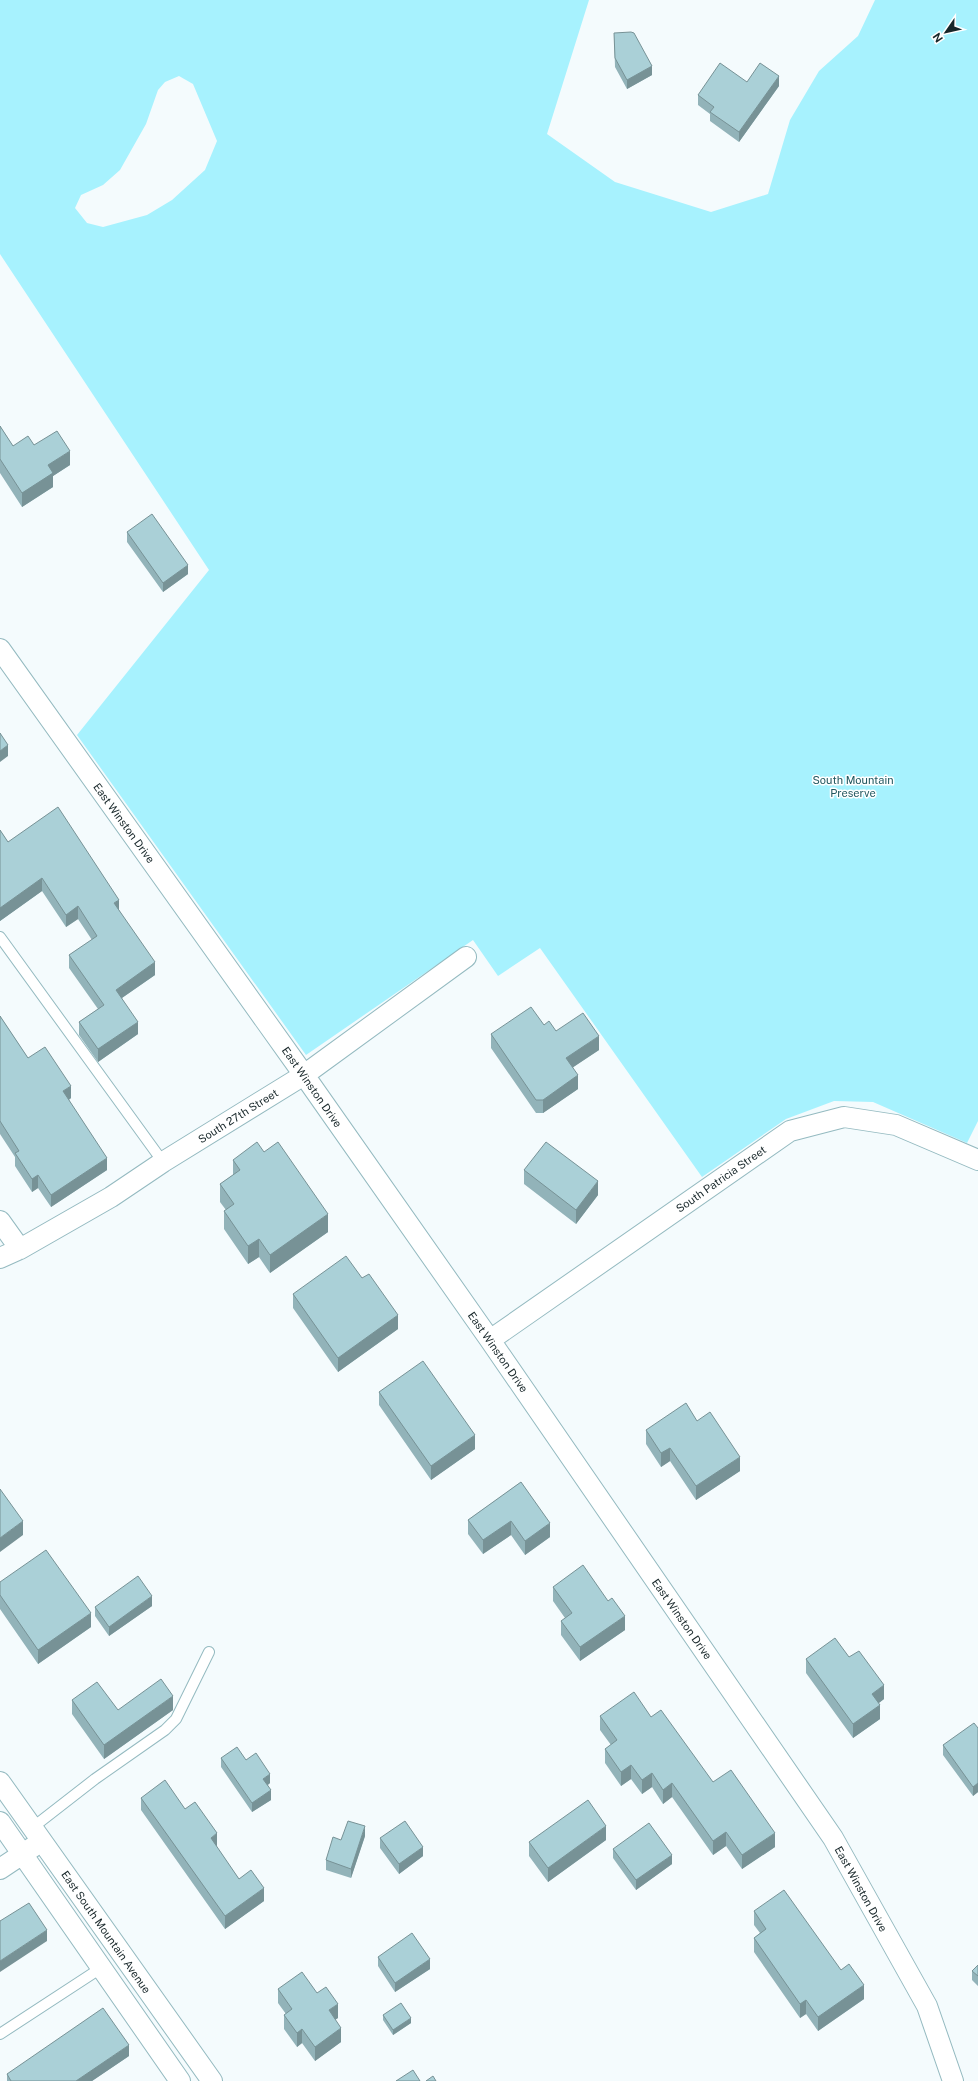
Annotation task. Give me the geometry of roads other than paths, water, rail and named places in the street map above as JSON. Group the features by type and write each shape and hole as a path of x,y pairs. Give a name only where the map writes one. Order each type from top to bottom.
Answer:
{"street":[{"name":"East Winston Drive","path":"0,649 304,1075 490,1340 833,1838 927,2006 953,2081"},
{"name":"South 27th Street","path":"0,1258 20,1249 110,1197 163,1162 304,1075 466,957"},
{"name":"South Patricia Street","path":"490,1340 790,1131 844,1117 896,1125 978,1160"},
{"path":"0,1221 20,1249"},
{"name":"East South Mountain Avenue","path":"0,1782 207,2075"},
{"path":"0,1822 180,2081"},
{"path":"0,1869 22,1854 37,1835"},
{"path":"184,2081 207,2075"}],"lane":[{"path":"0,937 163,1162"},
{"path":"37,1835 95,1779 165,1730 176,1719 209,1652"},
{"path":"0,2034 101,1968"}],"park label":[{"name":"South Mountain Preserve","path":"853,786"}]}
